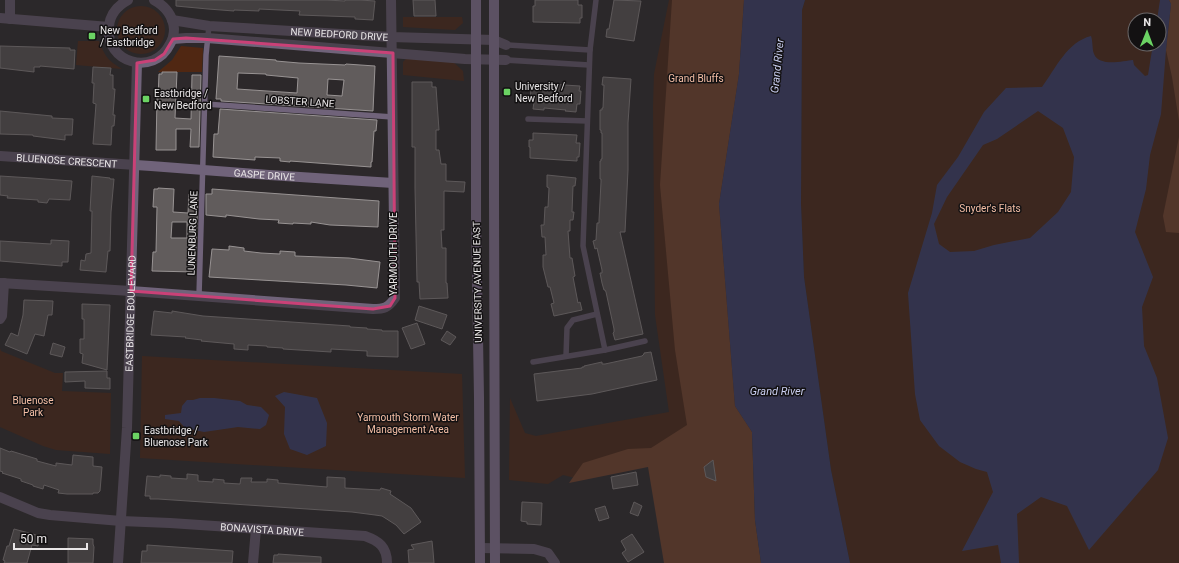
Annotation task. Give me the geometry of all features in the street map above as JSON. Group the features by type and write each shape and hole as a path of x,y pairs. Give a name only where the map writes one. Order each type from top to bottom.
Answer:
{"main road":[{"name":"UNIVERSITY AVENUE EAST","path":"476,0 476,218 480,563"},
{"name":"UNIVERSITY AVENUE EAST","path":"494,0 495,563"}],"street":[{"path":"10,0 5,19 109,27"},
{"path":"128,0 122,3 110,18 109,36 114,50 129,61 137,63 150,62 160,57 168,48 173,39 174,28 172,20 166,8 154,0"},
{"name":"YARMOUTH DRIVE","path":"131,291 373,309 382,309 390,306 395,298 392,117 393,54 391,37 391,0"},
{"name":"NEW BEDFORD DRIVE","path":"172,20 209,26 391,37 494,40 506,45"},
{"name":"NEW BEDFORD DRIVE","path":"173,39 207,38 393,54 476,60 506,60"},
{"name":"EASTBRIDGE BOULEVARD","path":"118,563 127,428 137,63"},
{"name":"BLUENOSE CRESCENT","path":"0,156 135,165"},
{"name":"GASPE DRIVE","path":"135,165 394,183"},
{"path":"0,319 2,316 2,283 131,291"},
{"name":"BONAVISTA DRIVE","path":"1,502 44,514 121,521 365,536 375,540 385,550 387,563"},
{"path":"253,563 256,529"},
{"path":"480,548 534,549 548,553 555,563"}],"lane":[{"path":"596,0 590,50 583,246 605,350"},
{"name":"LUNENBURG LANE","path":"199,296 207,38 209,26"},
{"path":"506,45 590,50"},
{"path":"506,60 590,65"},
{"name":"LOBSTER LANE","path":"205,104 392,117"},
{"path":"528,119 587,121"},
{"path":"566,356 567,328 573,320 597,314"},
{"path":"533,362 605,350 645,341"}],"highlighted area":[{"path":"186,38 393,53 395,298 390,306 373,309 131,291 137,63 155,60 164,54 173,39"}],"green space":[{"name":"Grand Bluffs","path":"669,0 744,0 739,74 752,432 575,478 563,475 548,484 509,480 510,398 525,433 536,436 669,412 655,315 653,107 654,74"},
{"name":"Grand Bluffs","path":"672,0 744,0 739,74 719,204 735,406 752,432 755,520 761,563 664,563 648,467 569,483 583,463 628,449 651,448 687,425 675,350 660,185"},
{"name":"Snyder's Flats","path":"805,0 1179,0 1179,563 850,563 831,470 804,277 801,204 802,10"},
{"path":"1169,0 1179,0 1179,121 1166,52 1171,4"},
{"path":"136,6 146,6 158,13 165,25 165,35 158,47 146,54 136,54 128,50 121,43 117,35 117,25 121,17 128,10"},
{"path":"403,17 462,17 463,23 455,30 403,27"},
{"path":"78,41 99,41 107,57 122,69 76,65"},
{"path":"181,46 203,48 202,72 158,72 172,60"},
{"path":"407,58 451,60 463,71 464,81 403,75 403,62"},
{"path":"1179,137 1179,233 1166,232 1163,216"},
{"name":"Bluenose Park","path":"0,348 1,351 55,373 63,373 62,391 111,393 110,454 56,450 43,446 0,427"},
{"name":"Yarmouth Storm Water Management Area","path":"142,356 462,374 465,478 140,458"}],"water":[{"name":"Grand River","path":"744,0 805,0 802,10 801,204 804,277 831,470 850,563 761,563 755,520 752,432 735,406 719,204 739,74"},
{"path":"1160,0 1169,0 1171,4 1167,41 1167,12 1158,12"},
{"path":"1091,36 1094,54 1101,61 1118,62 1133,60 1134,65 1145,76 1148,75 1152,52 1166,52 1161,114 1150,155 1146,189 1135,232 1153,277 1142,307 1144,346 1157,378 1168,438 1158,470 1089,550 1067,506 1041,497 1017,514 1019,563 1001,563 998,545 962,551 993,492 987,472 960,462 939,446 920,420 915,394 908,293 932,213 937,185 958,157 984,112 1006,88 1042,87 1063,57 1075,44 1083,39","holes":["1038,111 1063,128 1074,157 1071,192 1058,212 1030,238 994,245 974,251 950,252 939,244 934,224 947,197 983,145 997,139"]},
{"path":"284,392 317,398 327,423 326,446 307,455 290,449 284,434 285,407 275,396"},
{"path":"200,398 240,401 247,405 261,407 269,415 266,425 260,429 238,427 204,432 185,428 179,421 165,419 165,415 181,413 182,406 187,400"}],"building":[{"path":"176,0 375,1 373,20 355,19 355,17 299,15 300,11 259,9 259,11 234,11 176,6"},
{"path":"413,0 435,0 436,16 414,16"},
{"path":"535,0 578,0 578,5 582,5 582,18 580,18 580,23 533,22 533,6 535,6"},
{"path":"614,0 641,1 634,41 606,37 607,29 609,29"},
{"path":"0,46 70,48 70,50 75,50 74,69 40,66 34,67 34,72 0,68"},
{"path":"219,56 299,63 375,66 373,111 221,101 221,99 216,99","holes":["238,73 266,74 298,78 297,93 237,89","328,79 344,80 342,96 327,95"]},
{"path":"93,67 111,68 110,75 113,75 113,89 115,89 113,115 115,115 114,126 112,126 111,145 93,144 96,104 93,103"},
{"path":"162,72 177,72 175,118 191,119 192,75 201,75 199,147 190,147 191,129 176,129 176,150 156,150 157,98 159,74 162,74"},
{"path":"603,77 631,79 628,123 628,170 625,232 620,232 643,334 615,340 606,292 604,290 600,273 602,273 602,270 597,248 595,249 593,241 596,240 597,223 599,223 601,182 600,161 602,159 600,110 603,108"},
{"path":"412,82 432,82 432,87 436,87 439,130 436,130 436,150 439,150 441,164 446,164 446,181 465,182 464,192 444,191 444,230 441,230 442,248 446,248 446,283 448,298 420,299 419,282 417,282 415,147 412,147"},
{"path":"533,83 580,86 580,104 577,104 576,112 544,108 544,110 533,109 534,102 530,102"},
{"path":"220,109 377,120 376,131 374,131 371,167 290,162 280,161 280,158 255,157 255,160 213,157 214,134 218,134"},
{"path":"0,111 52,116 52,118 73,119 72,135 65,135 65,140 33,135 0,134"},
{"path":"533,133 577,135 576,143 580,143 579,157 577,157 577,161 530,158 529,140 533,140"},
{"path":"547,175 576,178 575,186 573,186 573,220 570,220 570,231 568,231 570,258 572,258 575,276 573,277 578,303 580,302 582,310 554,316 551,304 554,303 543,267 543,255 546,255 545,237 542,237 541,225 544,225 545,207 548,207 549,188 547,187"},
{"path":"0,176 72,181 70,200 49,199 47,203 38,202 38,200 7,198 8,196 0,195"},
{"path":"92,176 114,179 110,251 108,251 106,272 80,270 81,260 85,261 86,254 91,253 92,211 90,211"},
{"path":"154,189 174,189 173,212 188,213 189,194 198,194 195,272 152,271 153,252 156,252 157,207 153,207","holes":["172,222 187,222 187,238 171,238"]},
{"path":"212,189 379,201 378,227 330,225 311,222 311,224 278,223 279,220 226,215 226,217 206,215 206,194 212,194"},
{"path":"51,240 69,241 68,262 62,262 62,266 0,261 0,241 51,244"},
{"path":"229,246 244,248 244,251 261,253 280,254 280,251 295,252 295,256 349,258 380,262 377,288 209,277 212,249 229,250"},
{"path":"24,300 53,301 52,315 48,315 44,336 35,334 27,354 5,345 11,333 18,336 23,315"},
{"path":"82,304 110,305 107,370 82,363 83,354 80,353 80,339 84,339 84,319 82,319"},
{"path":"419,306 447,315 442,329 415,320"},
{"path":"154,311 172,313 172,311 203,316 350,326 382,331 398,331 398,357 367,356 367,351 331,349 331,352 248,345 248,350 234,349 234,344 201,341 202,340 185,338 186,337 151,335"},
{"path":"417,323 425,344 411,349 402,328"},
{"path":"447,331 456,337 450,345 441,340"},
{"path":"53,343 65,347 62,357 50,354"},
{"path":"651,352 657,380 592,394 537,401 534,374 582,368 584,366 602,362 602,364 605,364 642,356 644,353"},
{"path":"107,371 107,378 110,378 110,389 85,388 85,381 65,382 65,372"},
{"path":"0,448 56,466 56,463 72,465 73,455 93,457 93,466 102,467 100,491 93,494 58,493 59,490 44,485 43,489 21,481 21,479 2,473 3,472 0,471"},
{"path":"713,460 716,481 706,477 704,467"},
{"path":"636,472 638,485 613,489 611,477"},
{"path":"187,474 198,475 198,481 213,482 213,479 224,480 224,483 240,484 241,478 252,478 251,482 267,482 267,479 278,480 278,483 327,487 327,477 345,478 345,488 380,490 381,488 391,491 390,494 411,508 421,522 404,534 396,525 382,516 352,512 150,499 150,496 145,496 147,476 160,477 160,475 171,476 171,478 187,479"},
{"path":"522,502 542,503 541,525 527,524 527,522 521,521"},
{"path":"634,502 642,506 638,516 630,513"},
{"path":"605,506 609,518 599,521 595,509"},
{"path":"14,529 40,536 38,546 32,545 27,563 4,563 5,561 3,560 7,546 9,546"},
{"path":"632,534 644,552 628,562 622,553 626,550 621,541"},
{"path":"68,538 93,539 93,563 68,563"},
{"path":"432,541 434,563 409,563 408,550 414,549 411,545"},
{"path":"147,545 233,551 232,563 141,563 142,551 147,551"},
{"path":"274,555 321,557 321,563 273,563"}],"place":[{"name":"New Bedford / Eastbridge","path":"92,36"},
{"name":"University / New Bedford","path":"507,92"},
{"name":"Eastbridge / New Bedford","path":"146,99"},
{"name":"Eastbridge / Bluenose Park","path":"136,436"}]}
